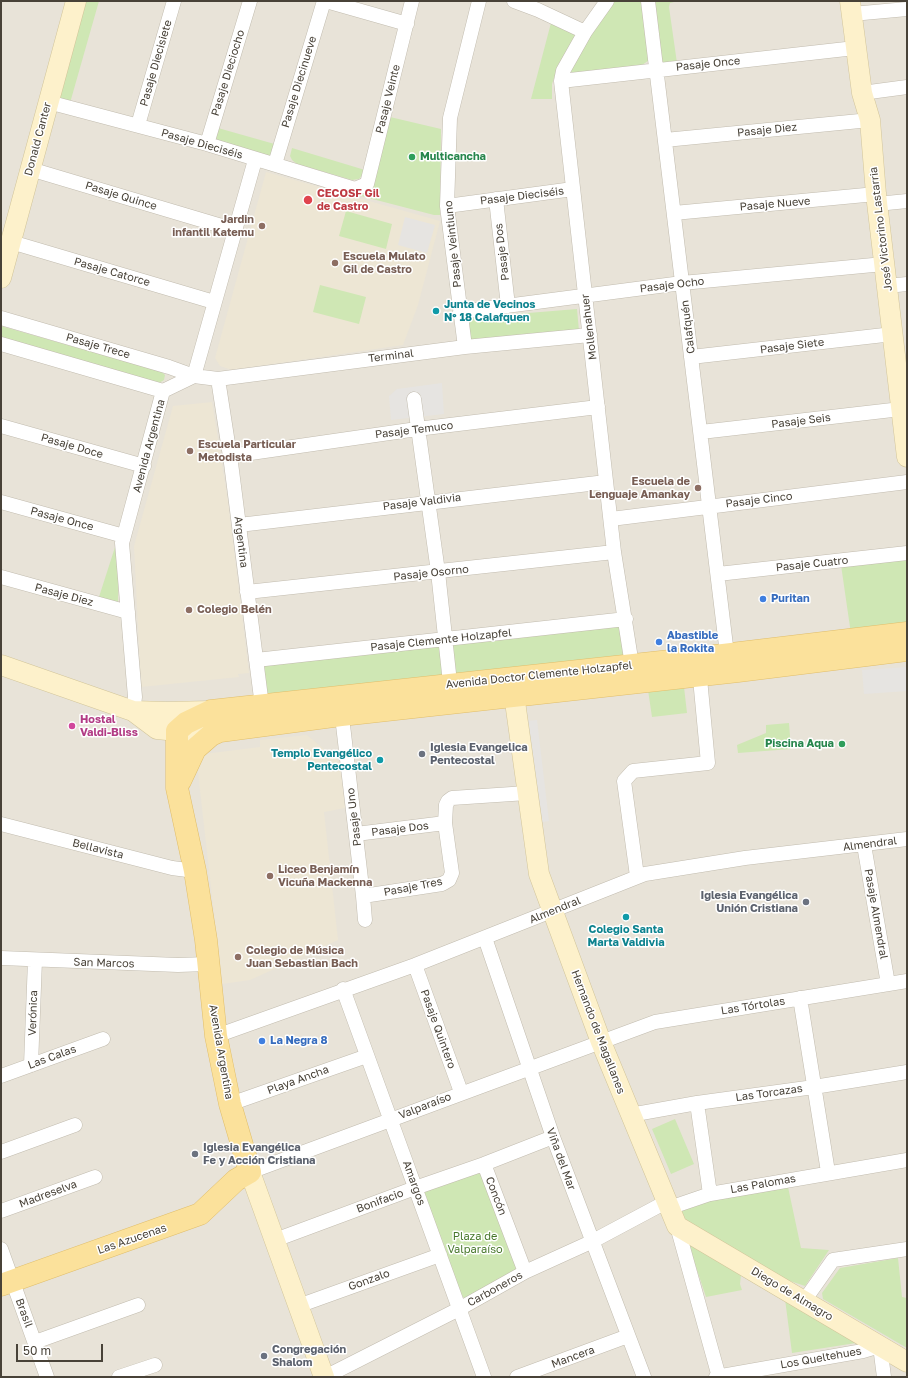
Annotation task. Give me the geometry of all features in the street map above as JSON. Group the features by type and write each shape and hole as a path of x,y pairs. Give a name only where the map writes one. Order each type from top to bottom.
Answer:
{"main road":[{"name":"Avenida Doctor Clemente Holzapfel","path":"513,687 632,665 699,666 727,654 907,633"},
{"name":"Avenida Doctor Clemente Holzapfel","path":"220,731 341,706 699,666 907,650"},
{"name":"Avenida Doctor Clemente Holzapfel","path":"177,731 192,719 211,711 262,706 341,706"},
{"path":"177,731 177,788"},
{"path":"177,788 195,749 211,735 220,731"},
{"name":"Avenida Argentina","path":"177,788 195,871 216,1036 230,1104 250,1172"},
{"name":"Las Azucenas","path":"7,1283 200,1214 236,1180 250,1172"}],"street":[{"name":"Donald Canter","path":"1,278 76,1"},
{"name":"Pasaje Diecisiete","path":"138,125 174,1"},
{"name":"Pasaje Dieciocho","path":"207,144 250,1"},
{"path":"325,1 406,24"},
{"name":"Pasaje Diecinueve","path":"275,164 325,1"},
{"name":"Pasaje Veinte","path":"356,189 367,184 412,1"},
{"name":"Pasaje Veintiuno","path":"465,347 447,206 450,118 479,1"},
{"path":"514,1 538,10 586,32"},
{"name":"Mollenahuer","path":"607,1 586,32 563,71 562,81 614,552 626,619 632,665"},
{"name":"Calafquén","path":"648,1 727,654"},
{"path":"851,7 907,9"},
{"name":"José Victorino Lastarria","path":"851,7 855,48 862,93 870,120 877,199 893,334 902,372 902,409 907,457"},
{"name":"Pasaje Once","path":"562,81 656,69 855,48"},
{"path":"862,93 907,88"},
{"name":"Pasaje Dieciséis","path":"48,102 207,144 356,189"},
{"name":"Pasaje Diez","path":"665,140 870,120"},
{"path":"194,376 256,160"},
{"name":"Pasaje Quince","path":"30,169 235,230"},
{"name":"Pasaje Dieciséis","path":"447,206 573,189"},
{"name":"Pasaje Dos","path":"496,199 508,306"},
{"name":"Pasaje Nueve","path":"674,213 877,199 907,201"},
{"name":"Pasaje Catorce","path":"11,242 214,302"},
{"name":"Pasaje Ocho","path":"460,312 682,283 884,264"},
{"path":"888,286 907,284"},
{"name":"Pasaje Trece","path":"1,318 169,367 194,376"},
{"name":"Pasaje Siete","path":"691,358 893,334"},
{"name":"Terminal","path":"194,376 218,379 465,347 590,335"},
{"path":"1,344 163,391"},
{"name":"Avenida Argentina","path":"133,710 135,697 122,543 163,391 194,376"},
{"name":"Argentina","path":"218,379 230,456 262,706"},
{"path":"414,399 438,572 451,694"},
{"name":"Pasaje Temuco","path":"230,456 417,429 598,408"},
{"name":"Pasaje Seis","path":"701,432 902,409"},
{"name":"Pasaje Doce","path":"1,426 144,466"},
{"name":"Pasaje Valdivia","path":"239,525 427,501 606,482"},
{"name":"Pasaje Cinco","path":"611,519 907,482"},
{"name":"Pasaje Once","path":"1,502 124,536"},
{"name":"Pasaje Osorno","path":"248,592 614,552"},
{"name":"Pasaje Cuatro","path":"718,574 907,553"},
{"name":"Pasaje Diez","path":"1,577 128,612"},
{"name":"Pasaje Clemente Holzapfel","path":"256,660 626,619"},
{"name":"Avenida Doctor Clemente Holzapfel","path":"1,665 133,710 157,729 177,731 220,731"},
{"path":"637,876 624,781 632,771 708,762 699,666"},
{"name":"Hernando de Magallanes","path":"513,687 539,874 630,1116 677,1226 718,1377"},
{"name":"Pasaje Uno","path":"341,706 364,896 365,920"},
{"path":"133,710 167,712 211,711"},
{"name":"Pasaje Tres","path":"364,896 442,884 448,880 452,873 445,823 446,805 452,798 527,793"},
{"name":"Pasaje Dos","path":"356,834 445,823"},
{"name":"Bellavista","path":"1,824 172,868 195,871"},
{"name":"Almendral","path":"216,1036 343,989 415,965 637,876 746,858 907,839"},
{"name":"Pasaje Almendral","path":"864,845 888,984"},
{"name":"Viña del Mar","path":"485,938 552,1137 644,1377"},
{"name":"San Marcos","path":"1,958 178,966 207,964"},
{"name":"Verónica","path":"31,1065 35,960"},
{"name":"Pasaje Quintero","path":"415,965 461,1092"},
{"name":"Las Tórtolas","path":"601,1042 655,1022 907,981"},
{"name":"Amargos","path":"343,989 484,1377"},
{"path":"800,998 828,1172"},
{"name":"Las Calas","path":"1,1076 103,1038"},
{"name":"Valparaíso","path":"250,1172 461,1092 601,1042"},
{"name":"Playa Ancha","path":"230,1104 367,1056"},
{"name":"Las Torcazas","path":"630,1116 697,1103 814,1087 907,1072"},
{"path":"697,1103 710,1194"},
{"path":"1,1152 75,1125"},
{"name":"Bonifacio","path":"275,1240 484,1164 552,1137"},
{"name":"Las Palomas","path":"667,1205 710,1194 828,1172 907,1160"},
{"name":"Concón","path":"484,1164 525,1272"},
{"name":"Avenida Argentina","path":"250,1172 324,1377"},
{"name":"Madreselva","path":"1,1211 95,1177"},
{"name":"Carboneros","path":"324,1377 460,1309 525,1272 667,1205"},
{"name":"Diego de Almagro","path":"677,1226 907,1362"},
{"name":"Brasil","path":"1,1249 7,1283 35,1342 45,1376"},
{"path":"804,1301 832,1260 907,1249"},
{"name":"Gonzalo","path":"298,1306 440,1255"},
{"path":"35,1342 138,1305"},
{"name":"Mancera","path":"517,1377 628,1336"},
{"path":"880,1346 884,1377"},
{"name":"Los Queltehues","path":"718,1377 863,1351 880,1346"},
{"path":"119,1377 155,1365"}],"shaded area":[{"path":"1,1 907,1 907,1377 1,1377"},
{"name":"Escuela Mulato Gil de Castro","path":"266,172 440,221 418,305 403,345 232,370 220,366 215,358"},
{"path":"405,217 435,225 427,253 398,245"},
{"path":"442,383 444,414 391,420 389,396 397,389"},
{"name":"Colegio Belén","path":"212,402 228,502 249,673 238,674 239,677 141,687 134,546 173,406"},
{"path":"907,667 907,691 864,694 862,670"},
{"path":"537,720 549,821 537,823 526,721"},
{"name":"Liceo Benjamín Vicuña Mackenna","path":"307,735 341,763 345,808 324,812 338,940 250,980 222,984 197,764 204,754 260,747 260,740"}],"green space":[{"path":"82,1 99,1 70,103 56,96"},
{"path":"611,1 642,1 649,60 641,66 573,73 559,63 552,84 552,99 531,99 552,19 586,38"},
{"path":"654,1 678,1 670,3 669,7 677,63 663,65"},
{"path":"390,117 441,129 440,215 434,215 357,195"},
{"path":"218,128 278,145 270,157 215,139"},
{"path":"292,148 365,170 359,179 352,180 297,164 290,156"},
{"path":"346,211 392,224 386,249 339,236"},
{"path":"320,285 366,297 359,324 313,312"},
{"path":"577,309 579,331 469,343 467,318"},
{"path":"1,326 162,372 165,375 164,380 159,383 1,340"},
{"path":"116,544 119,545 118,605 98,600"},
{"path":"907,557 907,627 851,634 841,565"},
{"path":"623,622 625,659 463,679 454,673 451,644"},
{"path":"442,643 447,680 273,697 267,694 264,664"},
{"path":"684,687 687,713 652,717 648,690"},
{"path":"789,723 791,749 738,753 737,745 766,733 766,725"},
{"path":"675,1119 694,1164 671,1174 652,1129"},
{"name":"Plaza de Valparaíso","path":"476,1171 485,1178 518,1273 466,1301 461,1294 424,1191"},
{"path":"788,1187 801,1248 829,1250 805,1286 787,1280 682,1218 680,1210 712,1200"},
{"path":"686,1237 741,1275 740,1284 742,1290 706,1297"},
{"path":"898,1258 902,1297 907,1298 907,1348 823,1299 822,1293 840,1268"},
{"path":"785,1299 856,1343 792,1353"}],"place":[{"name":"Multicancha","path":"412,157"},
{"name":"CECOSF Gil de Castro","path":"308,200"},
{"name":"Jardin infantil Katemu","path":"262,226"},
{"name":"Escuela Mulato Gil de Castro","path":"335,263"},
{"name":"Junta de Vecinos N° 18 Calafquen","path":"436,311"},
{"name":"Escuela Particular Metodista","path":"190,451"},
{"name":"Escuela de Lenguaje Amankay","path":"698,488"},
{"name":"Puritan","path":"763,599"},
{"name":"Colegio Belén","path":"189,610"},
{"name":"Abastible la Rokita","path":"659,642"},
{"name":"Hostal Valdi-Bliss","path":"72,726"},
{"name":"Piscina Aqua","path":"842,744"},
{"name":"Iglesia Evangelica Pentecostal","path":"422,754"},
{"name":"Templo Evangélico Pentecostal","path":"380,760"},
{"name":"Liceo Benjamín Vicuña Mackenna","path":"270,876"},
{"name":"Iglesia Evangélica Unión Cristiana","path":"806,902"},
{"name":"Colegio Santa Marta Valdivia","path":"626,917"},
{"name":"Colegio de Música Juan Sebastian Bach","path":"238,957"},
{"name":"La Negra 8","path":"262,1041"},
{"name":"Iglesia Evangélica Fe y Acción Cristiana","path":"195,1154"},
{"name":"Congregación Shalom","path":"264,1356"}]}
